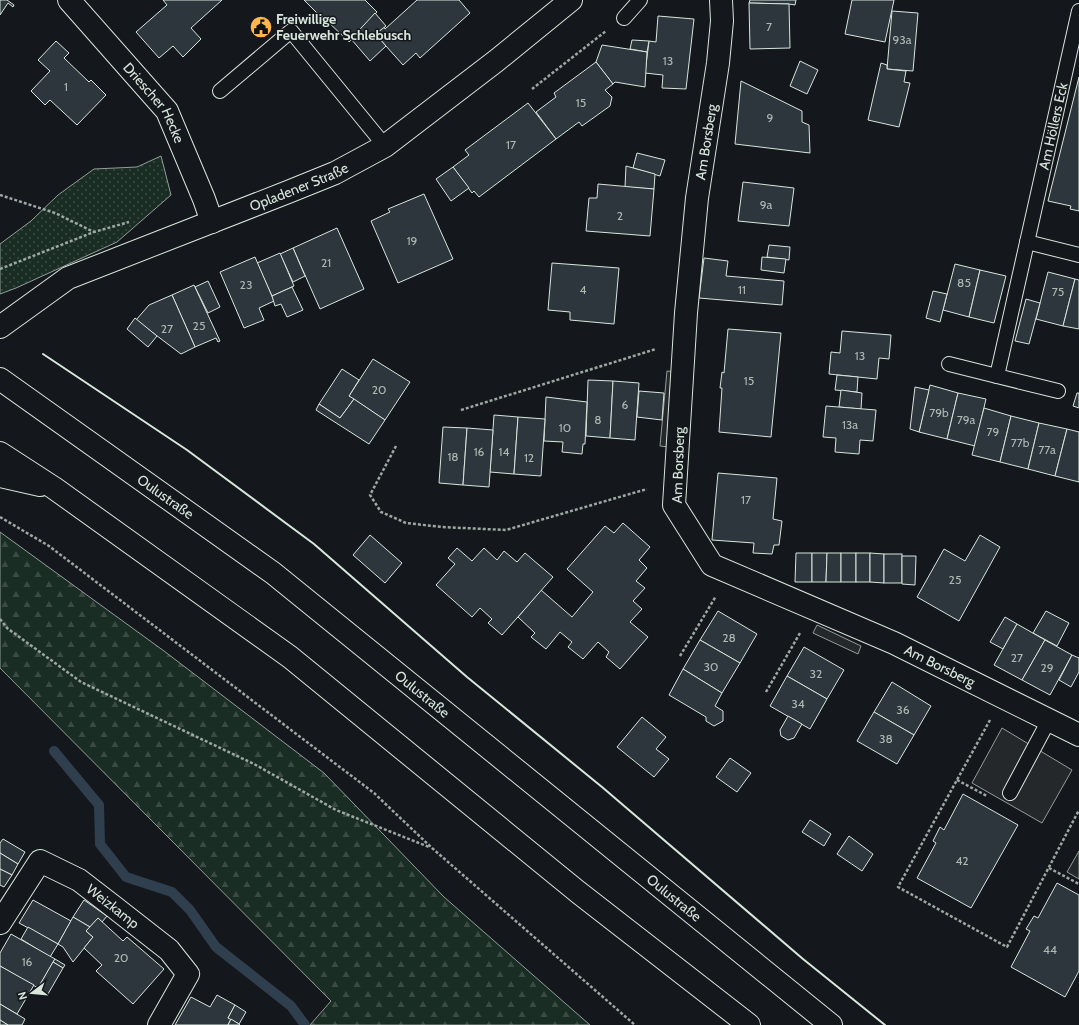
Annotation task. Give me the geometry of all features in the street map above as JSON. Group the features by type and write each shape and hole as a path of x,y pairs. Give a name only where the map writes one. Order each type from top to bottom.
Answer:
{"street":[{"name":"Driescher Hecke","path":"69,0 167,111 204,198 212,222"},
{"name":"Opladener Straße","path":"0,327 68,278 335,173 386,146 496,61 571,0"},
{"name":"Am Borsberg","path":"721,0 722,22 718,63 696,198 674,505 712,565 894,643 1079,735"},
{"name":"Oulustraße","path":"0,379 273,573 831,1025"},
{"path":"0,453 54,488 290,657 578,892 749,1025"},
{"path":"0,476 54,488"},
{"name":"Weizkamp","path":"0,923 40,861 79,880 169,950 188,974 159,1025"}],"lane":[{"path":"624,18 640,0"},
{"name":"Am Höllers Eck","path":"997,376 1079,11"},
{"path":"220,91 291,31 386,146"},
{"path":"1027,242 1079,255"},
{"path":"949,364 1058,391"},
{"path":"1010,793 1048,720"}],"path":[{"path":"532,89 624,18"},
{"path":"0,195 55,213 94,232"},
{"path":"0,269 94,232 134,221"},
{"path":"461,410 685,340"},
{"path":"396,446 370,495 381,512 406,523 442,527 506,530 676,481"},
{"path":"0,517 49,546 374,793 432,848 635,1025"},
{"path":"680,656 730,573"},
{"path":"766,692 814,609"},
{"path":"0,619 7,628 81,682 254,764 336,810 432,848"},
{"path":"1003,697 898,887 1007,947 1079,810"},
{"path":"1048,868 1079,884"}],"green space":[{"path":"161,156 171,195 117,242 0,294 0,244 31,221 58,195 94,169 137,167"},
{"path":"0,532 164,651 324,773 444,897 590,1025 310,1025 331,1001 0,668"}],"shaded area":[{"path":"667,371 676,372 669,447 660,446"},
{"path":"817,625 861,646 858,654 813,633"},
{"path":"1002,728 1072,770 1042,823 972,783"},
{"path":"1079,851 1079,879 1067,872"}],"building":[{"path":"0,0 7,0 14,5 13,7 8,3 0,15"},
{"path":"163,0 222,0 191,28 201,39 183,57 173,46 159,58 136,32 167,5"},
{"path":"304,0 365,0 377,12 349,42"},
{"path":"417,0 459,0 470,13 420,58 416,53 403,65 377,36 379,34 378,32 384,27 385,29"},
{"path":"750,0 796,0 795,5 749,3"},
{"path":"852,0 894,0 885,42 845,34"},
{"path":"749,3 789,4 790,48 750,49"},
{"path":"892,11 918,13 913,71 887,69"},
{"path":"375,13 386,26 378,32 379,34 377,36 386,46 370,61 351,39"},
{"path":"658,16 694,19 686,89 662,88 663,75 645,73 649,41 656,42"},
{"path":"632,40 649,41 647,52 630,49"},
{"path":"56,41 69,53 64,58 89,82 91,80 106,95 77,125 50,100 45,105 31,91 50,71 38,60"},
{"path":"602,45 647,52 645,87 615,82 613,84 596,62"},
{"path":"800,61 818,70 807,94 790,86"},
{"path":"596,62 613,84 605,90 612,97 610,106 582,126 579,122 556,139 536,112 556,97 554,93"},
{"path":"881,63 887,65 887,69 906,71 904,82 910,83 899,127 868,120"},
{"path":"1079,77 1079,211 1070,209 1071,206 1048,201"},
{"path":"741,81 802,111 802,122 809,125 810,153 735,144"},
{"path":"528,103 556,139 479,197 474,191 472,193 453,167 469,155 465,150"},
{"path":"637,153 665,160 660,176 633,168"},
{"path":"626,166 655,174 654,189 625,187"},
{"path":"453,167 469,188 451,201 436,179"},
{"path":"743,182 794,188 789,226 738,221"},
{"path":"598,184 654,189 650,236 586,231 589,198 597,198"},
{"path":"424,194 453,259 398,283 371,221 390,212 388,209"},
{"path":"337,228 364,289 320,309 293,248"},
{"path":"769,245 790,247 789,260 767,257"},
{"path":"293,248 305,276 293,282 280,254"},
{"path":"280,253 294,286 272,296 257,263"},
{"path":"255,257 274,301 259,308 264,320 244,328 220,272"},
{"path":"762,257 786,259 784,273 761,270"},
{"path":"704,258 728,261 726,276 784,281 782,305 699,298"},
{"path":"552,263 619,268 614,324 570,320 570,312 548,310"},
{"path":"955,264 980,270 969,317 943,310"},
{"path":"980,270 1006,276 994,323 969,317"},
{"path":"1048,272 1075,279 1063,326 1036,319"},
{"path":"1075,279 1079,280 1079,329 1063,326"},
{"path":"208,281 220,307 208,313 195,287"},
{"path":"194,285 220,341 218,342 216,338 195,347 172,295"},
{"path":"292,287 303,310 287,317 281,304 275,306 272,296"},
{"path":"933,291 947,294 940,322 926,318"},
{"path":"172,295 195,347 181,354 136,320 149,305"},
{"path":"1026,299 1040,303 1029,344 1015,341"},
{"path":"135,318 157,336 148,347 127,329"},
{"path":"728,329 781,333 771,437 719,432 722,388 720,388 722,372 724,373"},
{"path":"842,331 891,335 889,359 879,358 877,379 829,374 831,352 840,353"},
{"path":"373,359 410,382 385,420 349,396"},
{"path":"342,369 359,380 349,396 354,399 340,418 319,404"},
{"path":"837,375 858,377 857,392 835,390"},
{"path":"588,380 613,381 610,438 586,436"},
{"path":"613,381 639,383 635,440 610,438"},
{"path":"930,385 958,393 947,439 919,432"},
{"path":"915,387 929,390 919,432 910,429"},
{"path":"841,390 862,393 861,409 839,407"},
{"path":"639,391 664,393 662,420 637,417"},
{"path":"958,393 986,399 975,446 947,439"},
{"path":"1077,393 1079,393 1079,408 1073,406"},
{"path":"546,397 587,402 585,444 583,444 582,454 562,452 563,442 544,441"},
{"path":"354,399 385,420 369,444 316,410 319,404 340,418"},
{"path":"826,406 876,410 873,441 860,440 859,454 835,452 836,438 823,437"},
{"path":"984,408 1011,416 1000,462 972,455"},
{"path":"494,415 518,417 514,474 490,472"},
{"path":"1011,416 1039,423 1028,469 1000,462"},
{"path":"518,417 545,419 541,476 514,474"},
{"path":"1039,423 1067,429 1055,476 1028,469"},
{"path":"443,427 467,428 463,485 439,483"},
{"path":"467,428 493,430 489,487 463,485"},
{"path":"1067,429 1079,432 1079,482 1055,476"},
{"path":"718,473 777,478 773,519 782,521 779,545 774,545 772,554 753,553 754,543 712,540"},
{"path":"623,523 650,547 639,560 647,568 636,581 645,588 633,601 642,609 630,622 648,637 620,669 606,657 609,652 598,642 583,659 568,647 572,642 560,632 546,649 531,637 535,633 518,617 541,590 572,617 593,592 567,569 605,526 614,533"},
{"path":"370,535 402,563 385,583 353,555"},
{"path":"980,535 1000,547 959,621 917,597 944,549 965,561"},
{"path":"457,548 472,561 484,548 497,560 504,551 517,562 525,553 553,577 502,635 488,623 492,619 480,608 472,617 436,585 455,564 448,558"},
{"path":"796,553 812,553 812,582 795,582"},
{"path":"812,553 827,553 826,582 812,582"},
{"path":"827,553 841,553 841,582 826,582"},
{"path":"841,553 856,553 856,582 841,582"},
{"path":"856,553 870,553 870,582 856,582"},
{"path":"870,553 884,554 884,583 870,582"},
{"path":"884,554 902,554 902,583 884,583"},
{"path":"902,556 916,556 915,585 902,584"},
{"path":"718,611 757,634 740,663 700,640"},
{"path":"1046,611 1069,623 1057,646 1033,633"},
{"path":"1005,617 1017,624 1003,649 990,642"},
{"path":"1017,624 1045,640 1022,680 994,665"},
{"path":"700,640 740,663 722,693 683,669"},
{"path":"1045,640 1072,655 1050,695 1022,680"},
{"path":"804,647 844,670 827,699 787,676"},
{"path":"1072,655 1079,658 1079,672 1071,687 1059,680"},
{"path":"683,669 722,693 715,706 723,711 723,721 714,726 706,721 706,717 669,695"},
{"path":"787,676 827,699 810,729 770,706"},
{"path":"892,682 931,706 914,735 874,712"},
{"path":"874,712 914,735 897,764 857,741"},
{"path":"788,716 802,724 794,738 788,740 781,736 780,730"},
{"path":"642,717 666,737 656,749 669,759 654,777 617,747"},
{"path":"730,758 751,773 737,792 716,777"},
{"path":"963,794 1018,825 971,908 917,878 936,843 933,841 940,827 944,830"},
{"path":"810,820 831,834 824,846 802,832"},
{"path":"849,836 873,854 862,871 837,854"},
{"path":"3,839 25,852 18,864 0,853 0,843"},
{"path":"0,853 18,864 12,875 0,869"},
{"path":"0,869 12,875 4,887 0,885"},
{"path":"1057,883 1079,895 1079,971 1065,997 1011,967 1030,931 1026,929 1034,916 1038,918"},
{"path":"33,900 71,921 58,944 19,923"},
{"path":"84,900 107,916 102,922 98,918 90,927 73,917"},
{"path":"73,917 90,927 86,931 93,937 73,962 63,947 58,944"},
{"path":"98,918 123,941 127,937 164,969 133,1004 96,971 102,965 84,948 93,937 86,931"},
{"path":"28,927 58,944 50,957 21,939"},
{"path":"11,934 55,959 38,988 0,966 0,953"},
{"path":"55,959 65,965 63,968 53,962"},
{"path":"53,962 63,968 48,994 38,988"},
{"path":"0,966 34,985 17,1014 0,1004"},
{"path":"217,995 235,1005 228,1018 231,1019 228,1025 175,1025 191,997 210,1007"},
{"path":"0,1004 25,1019 22,1025 8,1025 0,1020"},
{"path":"235,1005 246,1012 239,1024 228,1018"},
{"path":"231,1019 239,1024 240,1025 228,1025"},
{"path":"0,1020 8,1025 0,1025"}],"waterway":[{"path":"54,751 99,805 100,844 126,877 172,892 190,910 216,947 291,1006 305,1025"}],"wall":[{"path":"43,354 187,450 314,544 467,677 602,787 803,959 885,1025"}],"place":[{"name":"Freiwillige Feuerwehr Schlebusch","path":"261,27"}]}
